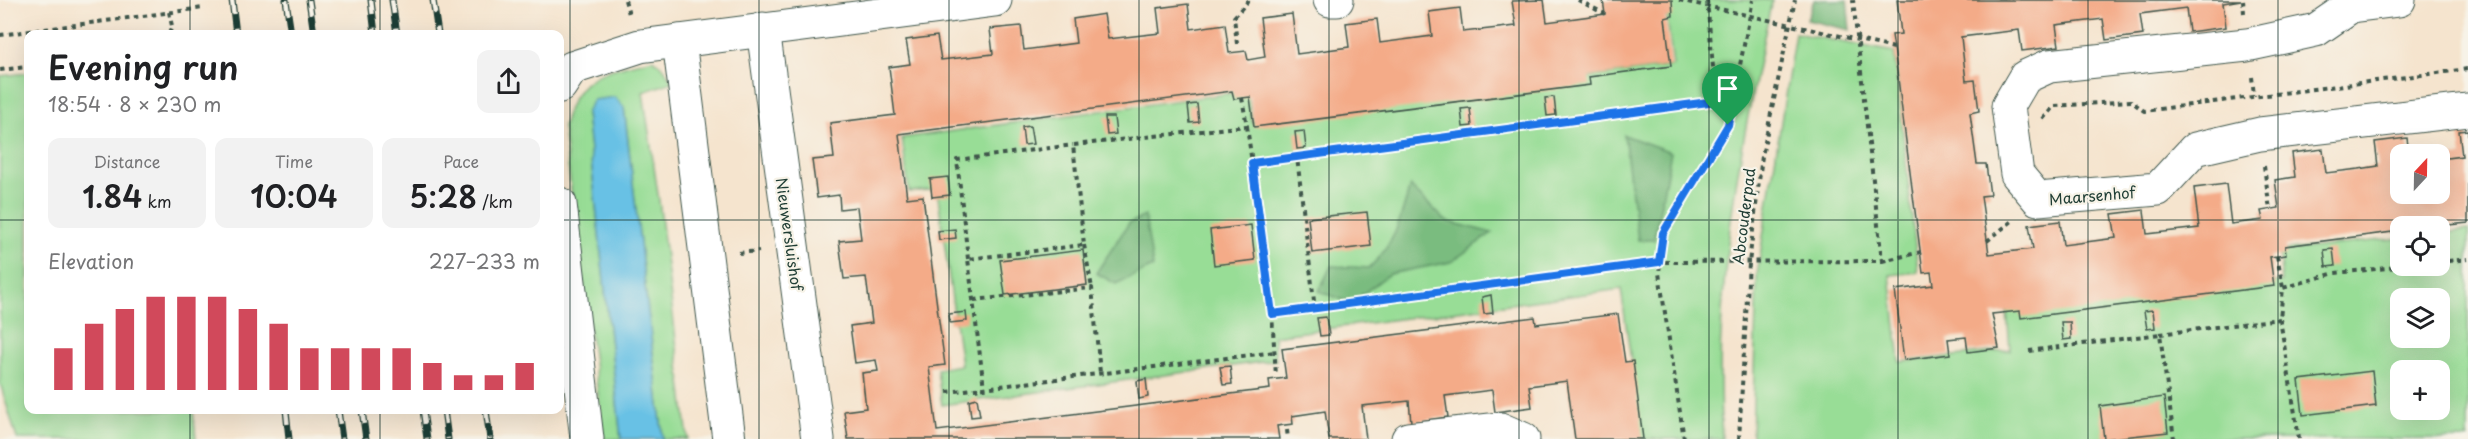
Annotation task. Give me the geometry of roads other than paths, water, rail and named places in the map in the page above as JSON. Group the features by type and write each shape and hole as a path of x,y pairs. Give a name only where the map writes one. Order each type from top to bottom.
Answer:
{"street":[{"path":"564,80 572,68 640,46 995,0"},
{"path":"1330,0 1337,0"},
{"name":"Maarsenhof","path":"2399,0 2351,6 2316,30 2247,45 2049,66 2025,76 2008,106 2017,174 2038,199 2158,189 2195,149 2260,134 2468,110"},
{"name":"Nieuwersluishof","path":"763,29 818,439"},
{"path":"679,41 729,439"},
{"path":"564,239 587,439"},
{"path":"1408,439 1500,429 1523,439"}],"water":[{"path":"615,97 624,107 663,439 621,439 586,113 593,100"}],"railway":[{"path":"232,0 236,30"},
{"path":"286,0 290,30"},
{"path":"309,0 313,30"},
{"path":"371,0 375,30"},
{"path":"392,0 396,30"},
{"path":"433,0 437,30"},
{"path":"286,414 289,439"},
{"path":"339,414 342,439"},
{"path":"363,414 366,439"},
{"path":"424,414 427,439"},
{"path":"445,414 448,439"},
{"path":"487,414 490,439"}]}
